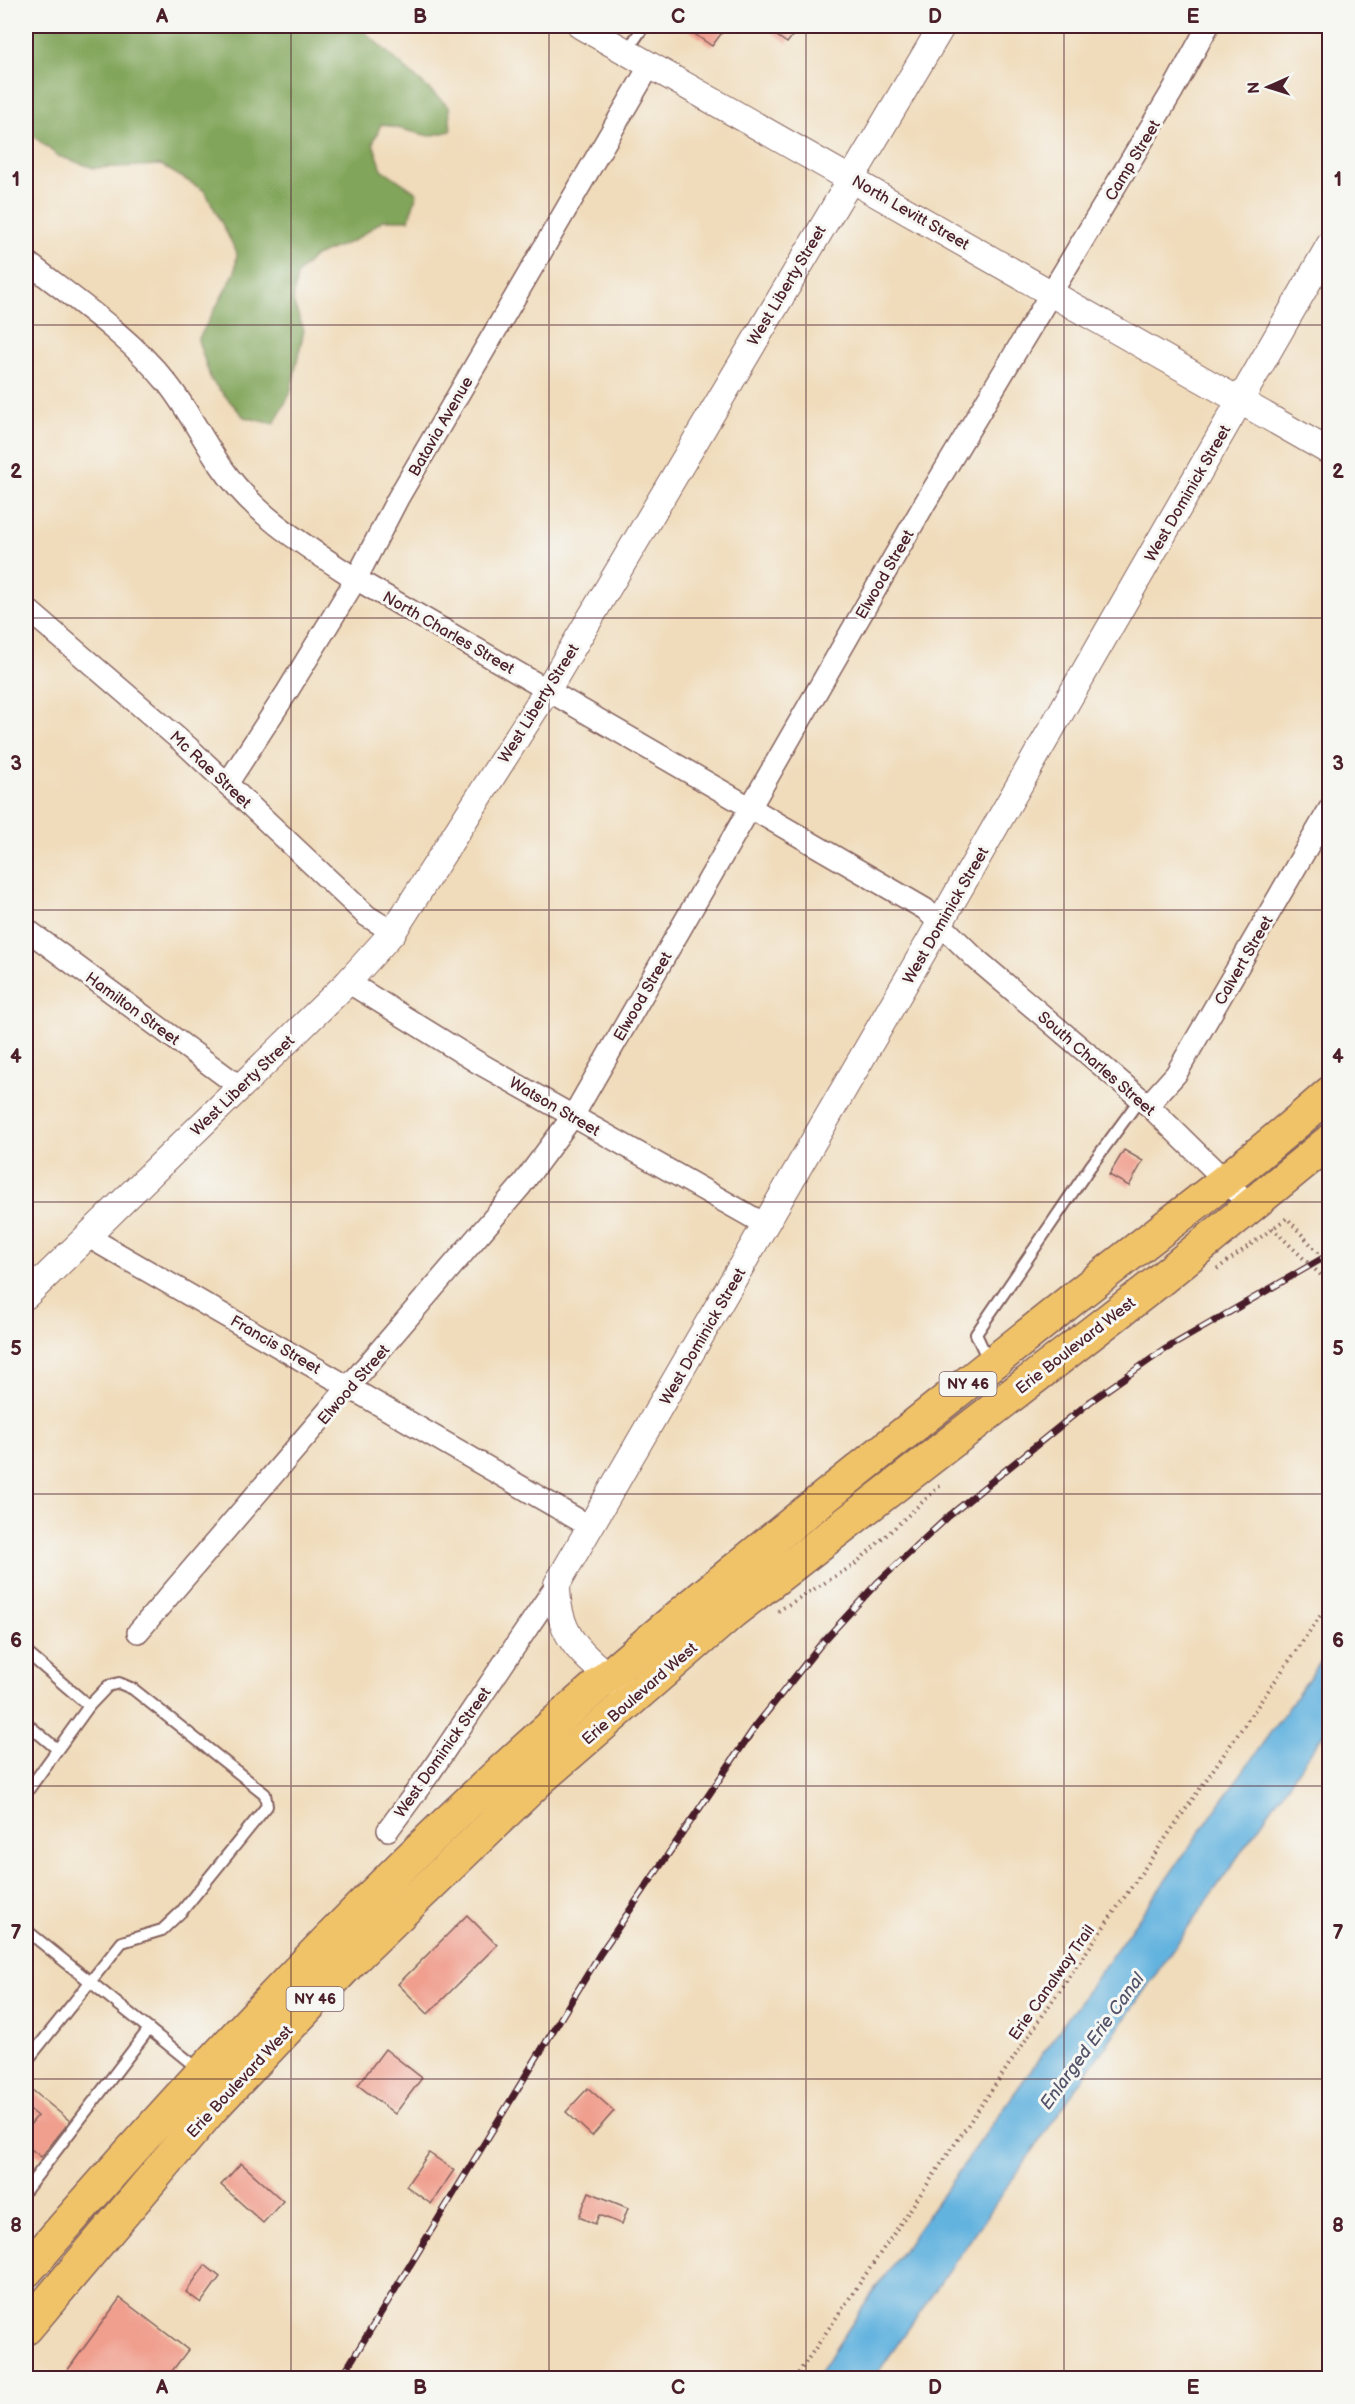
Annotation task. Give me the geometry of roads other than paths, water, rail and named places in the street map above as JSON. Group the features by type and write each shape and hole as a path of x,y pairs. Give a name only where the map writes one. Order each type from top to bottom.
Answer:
{"main road":[{"name":"Erie Boulevard West","path":"26,2328 81,2260 215,2081 285,1982 438,1829 608,1676 857,1470 1225,1182 1329,1094"},
{"name":"Erie Boulevard West","path":"26,2271 131,2148 215,2081 354,1958 540,1779 732,1612 1251,1206 1329,1141"}],"street":[{"name":"North Levitt Street","path":"580,26 649,67 1052,292 1329,452"},
{"name":"West Liberty Street","path":"26,1296 348,982 393,932 548,689 942,26"},
{"name":"Camp Street","path":"1052,292 1173,90 1208,26"},
{"name":"Batavia Avenue","path":"227,784 356,579 398,498 649,67"},
{"name":"West Dominick Street","path":"388,1830 429,1774 557,1584 940,923 1329,244"},
{"name":"North Charles Street","path":"26,261 84,307 160,375 190,414 221,466 249,501 298,541 356,579 925,909 940,923"},
{"name":"Elwood Street","path":"138,1632 351,1387 520,1187 573,1116 925,503 1052,292"},
{"name":"Mc Rae Street","path":"26,608 179,739 366,915 393,932"},
{"name":"Calvert Street","path":"1144,1102 1176,1074 1329,808"},
{"name":"South Charles Street","path":"940,923 975,958 1144,1102 1251,1206"},
{"name":"Hamilton Street","path":"26,929 240,1087"},
{"name":"Watson Street","path":"348,982 467,1056 766,1225"},
{"name":"Francis Street","path":"87,1236 589,1526"},
{"path":"557,1584 557,1605 564,1628 574,1645 633,1698"}],"lane":[{"path":"626,53 644,26"},
{"path":"991,1366 976,1334 1090,1167 1144,1102"},
{"path":"26,1652 89,1706"},
{"path":"26,1792 89,1706 108,1686 119,1683 133,1689 265,1794 267,1806 182,1911 162,1930 122,1942 26,2062"},
{"path":"26,1723 57,1749"},
{"path":"26,1930 215,2081"},
{"path":"26,2190 148,2029"}],"water":[{"name":"Enlarged Erie Canal","path":"1329,1650 1329,1726 874,2378 816,2378 869,2298"}],"railway":[{"path":"341,2378 600,1954 755,1727 821,1644 877,1583 949,1516 1091,1401 1164,1350 1330,1254"}]}
